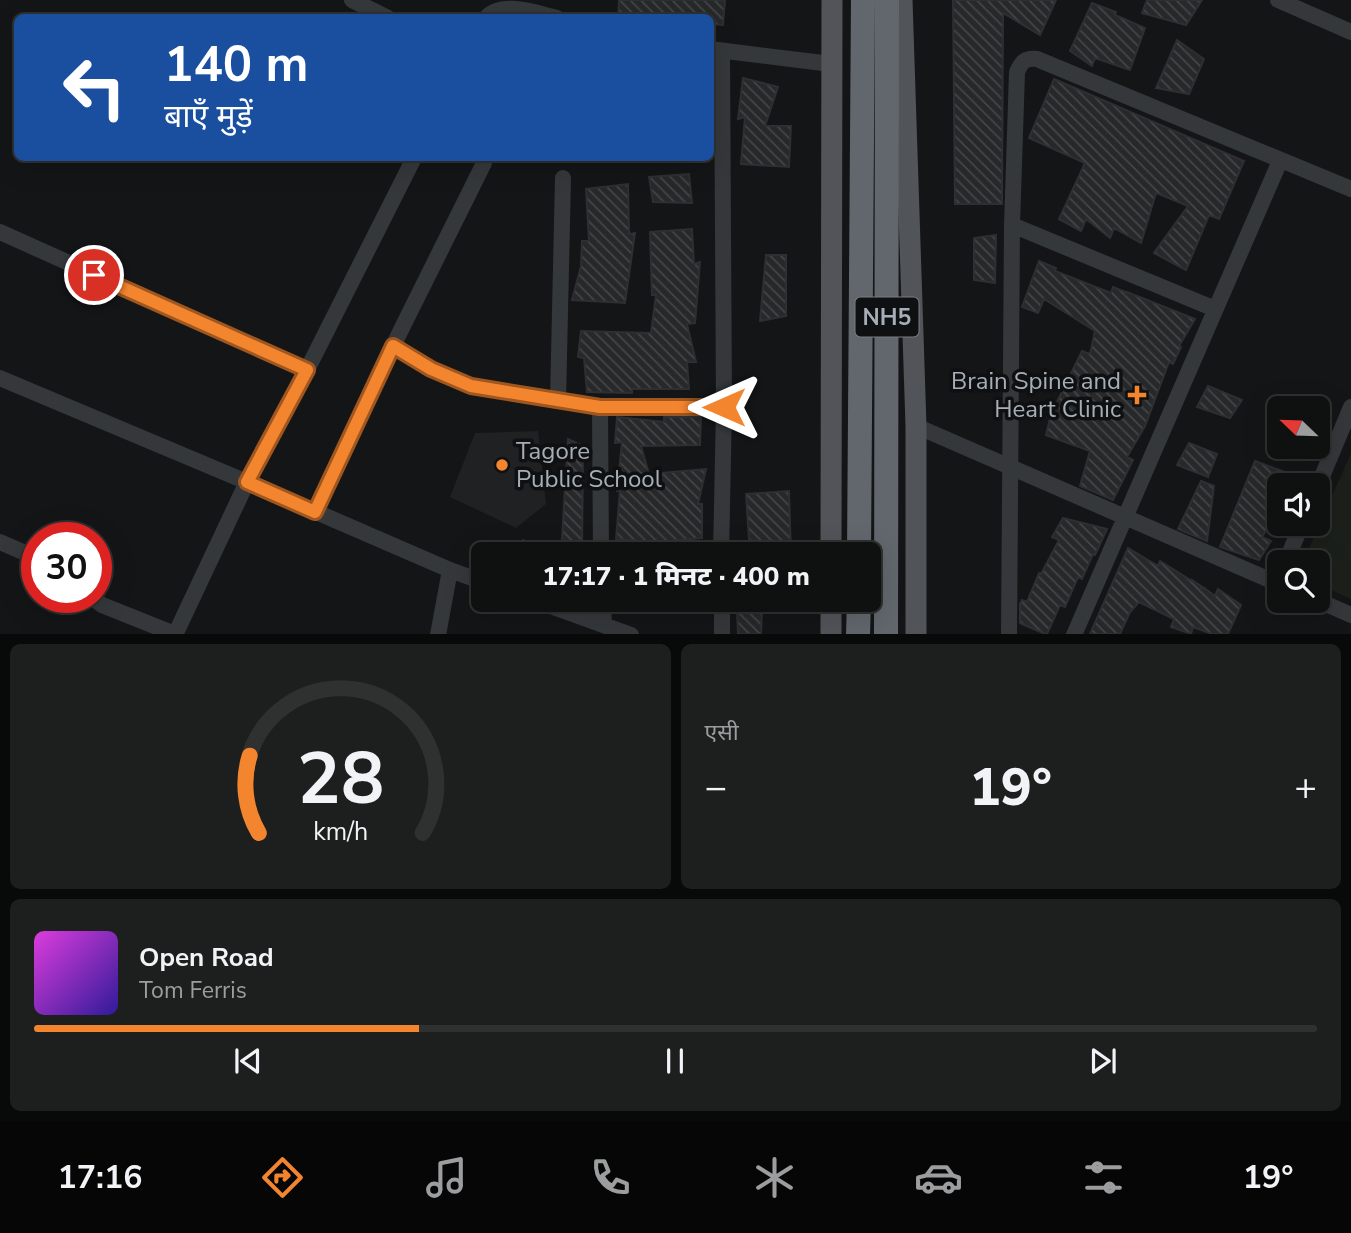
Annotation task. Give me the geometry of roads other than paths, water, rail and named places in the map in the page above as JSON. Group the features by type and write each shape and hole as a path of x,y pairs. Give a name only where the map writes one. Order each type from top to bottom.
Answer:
{"highway":[{"name":"NH5","path":"859,542 863,0"},
{"name":"NH5","path":"886,634 887,0"},
{"path":"858,634 859,612"}],"main road":[{"path":"831,542 832,0"},
{"path":"902,0 916,426 916,634"},
{"path":"831,612 831,634"}],"street":[{"path":"352,0 380,14"},
{"path":"1278,0 1351,32"},
{"path":"490,14 497,8 509,8 538,14"},
{"path":"721,542 724,407 716,50 831,64"},
{"path":"1009,634 1012,225 1017,72 1021,62 1028,58 1037,59 1351,189"},
{"path":"112,608 176,634 247,482 412,161"},
{"path":"1074,634 1280,161"},
{"path":"315,512 393,346 484,163"},
{"path":"558,401 563,177"},
{"path":"1012,225 1215,309"},
{"path":"0,232 307,370"},
{"path":"393,346 440,373 471,386 600,407 724,407"},
{"path":"0,379 471,578"},
{"path":"600,407 601,542"},
{"path":"1323,473 1351,407"},
{"path":"916,426 1267,576"},
{"path":"0,542 21,551"},
{"path":"438,634 450,570"},
{"path":"1330,606 1351,615"},
{"path":"568,612 628,634"},
{"path":"603,612 604,625"},
{"path":"722,612 722,634"}],"place":[{"name":"Brain Spine and Heart Clinic","path":"1137,395"},
{"name":"Tagore Public School","path":"502,465"}]}
